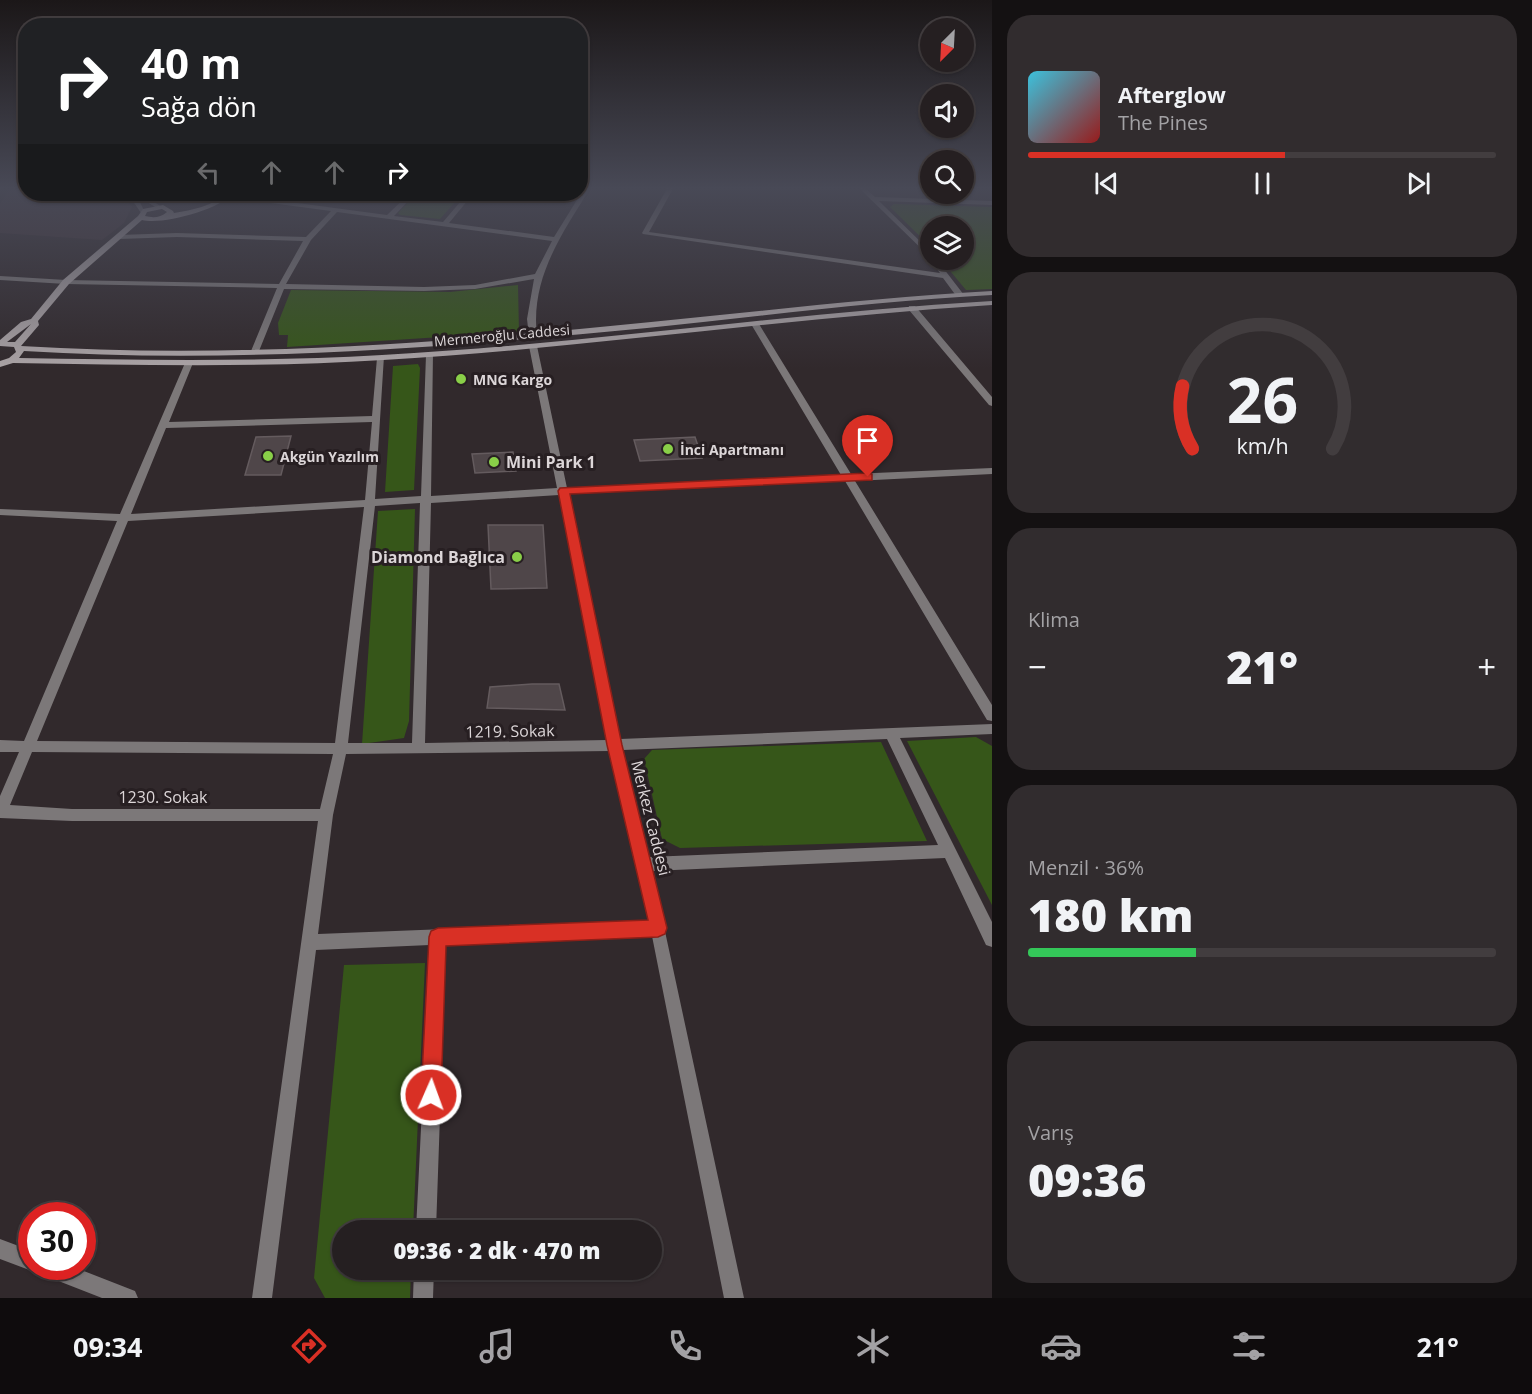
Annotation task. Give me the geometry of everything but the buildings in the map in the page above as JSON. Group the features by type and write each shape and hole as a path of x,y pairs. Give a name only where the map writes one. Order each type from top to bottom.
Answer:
{"main road":[{"path":"0,344 24,324 34,321 66,282 107,248"},
{"name":"Mermeroğlu Caddesi","path":"12,360 189,363 430,355 533,341 992,293"},
{"name":"Mermeroğlu Caddesi","path":"0,344 84,353 255,351 533,341 992,303"},
{"path":"1,365 18,356 19,347 35,325 34,321"}],"street":[{"path":"255,351 281,287 303,248"},
{"name":"Merkez Caddesi","path":"552,248 538,276 531,319 533,341 615,745 658,928 734,1298"},
{"path":"747,248 947,276"},
{"path":"942,270 960,295"},
{"path":"0,278 66,282 444,289 498,284 538,276"},
{"path":"912,308 992,403"},
{"path":"755,324 992,716"},
{"path":"418,749 430,355"},
{"path":"262,1298 326,814 341,749 370,502 381,358"},
{"path":"0,812 189,363"},
{"path":"165,424 376,419"},
{"path":"0,512 125,518 564,491 992,471"},
{"name":"1219. Sokak","path":"0,746 418,749 615,745 992,729"},
{"path":"891,733 992,939"},
{"name":"1230. Sokak","path":"0,812 72,815 326,814"},
{"path":"643,864 949,851"},
{"path":"309,942 658,928"},
{"path":"426,1220 438,937"},
{"path":"0,1249 18,1256"},
{"path":"81,1280 128,1298"},
{"path":"423,1298 424,1280"}],"green space":[{"path":"974,248 992,248 992,289 966,290 949,270 974,270"},
{"path":"518,285 519,332 287,347 288,335 279,335 278,323 291,290 450,292"},
{"path":"418,364 420,368 414,490 385,492 393,366"},
{"path":"415,509 409,721 404,738 362,744 378,511"},
{"path":"976,737 992,746 992,905 907,741"},
{"path":"881,742 927,841 680,848 662,839 644,759 652,750"},
{"path":"425,963 413,1220 332,1220 332,1280 411,1280 410,1298 325,1298 314,1278 344,965"}],"place":[{"name":"MNG Kargo","path":"461,379"},
{"name":"İnci Apartmanı","path":"668,449"},
{"name":"Akgün Yazılım","path":"268,456"},
{"name":"Mini Park 1","path":"494,462"},
{"name":"Diamond Bağlıca","path":"517,557"}],"route":[{"path":"431,1095 438,937 658,928 615,745 564,491 868,477"}]}
